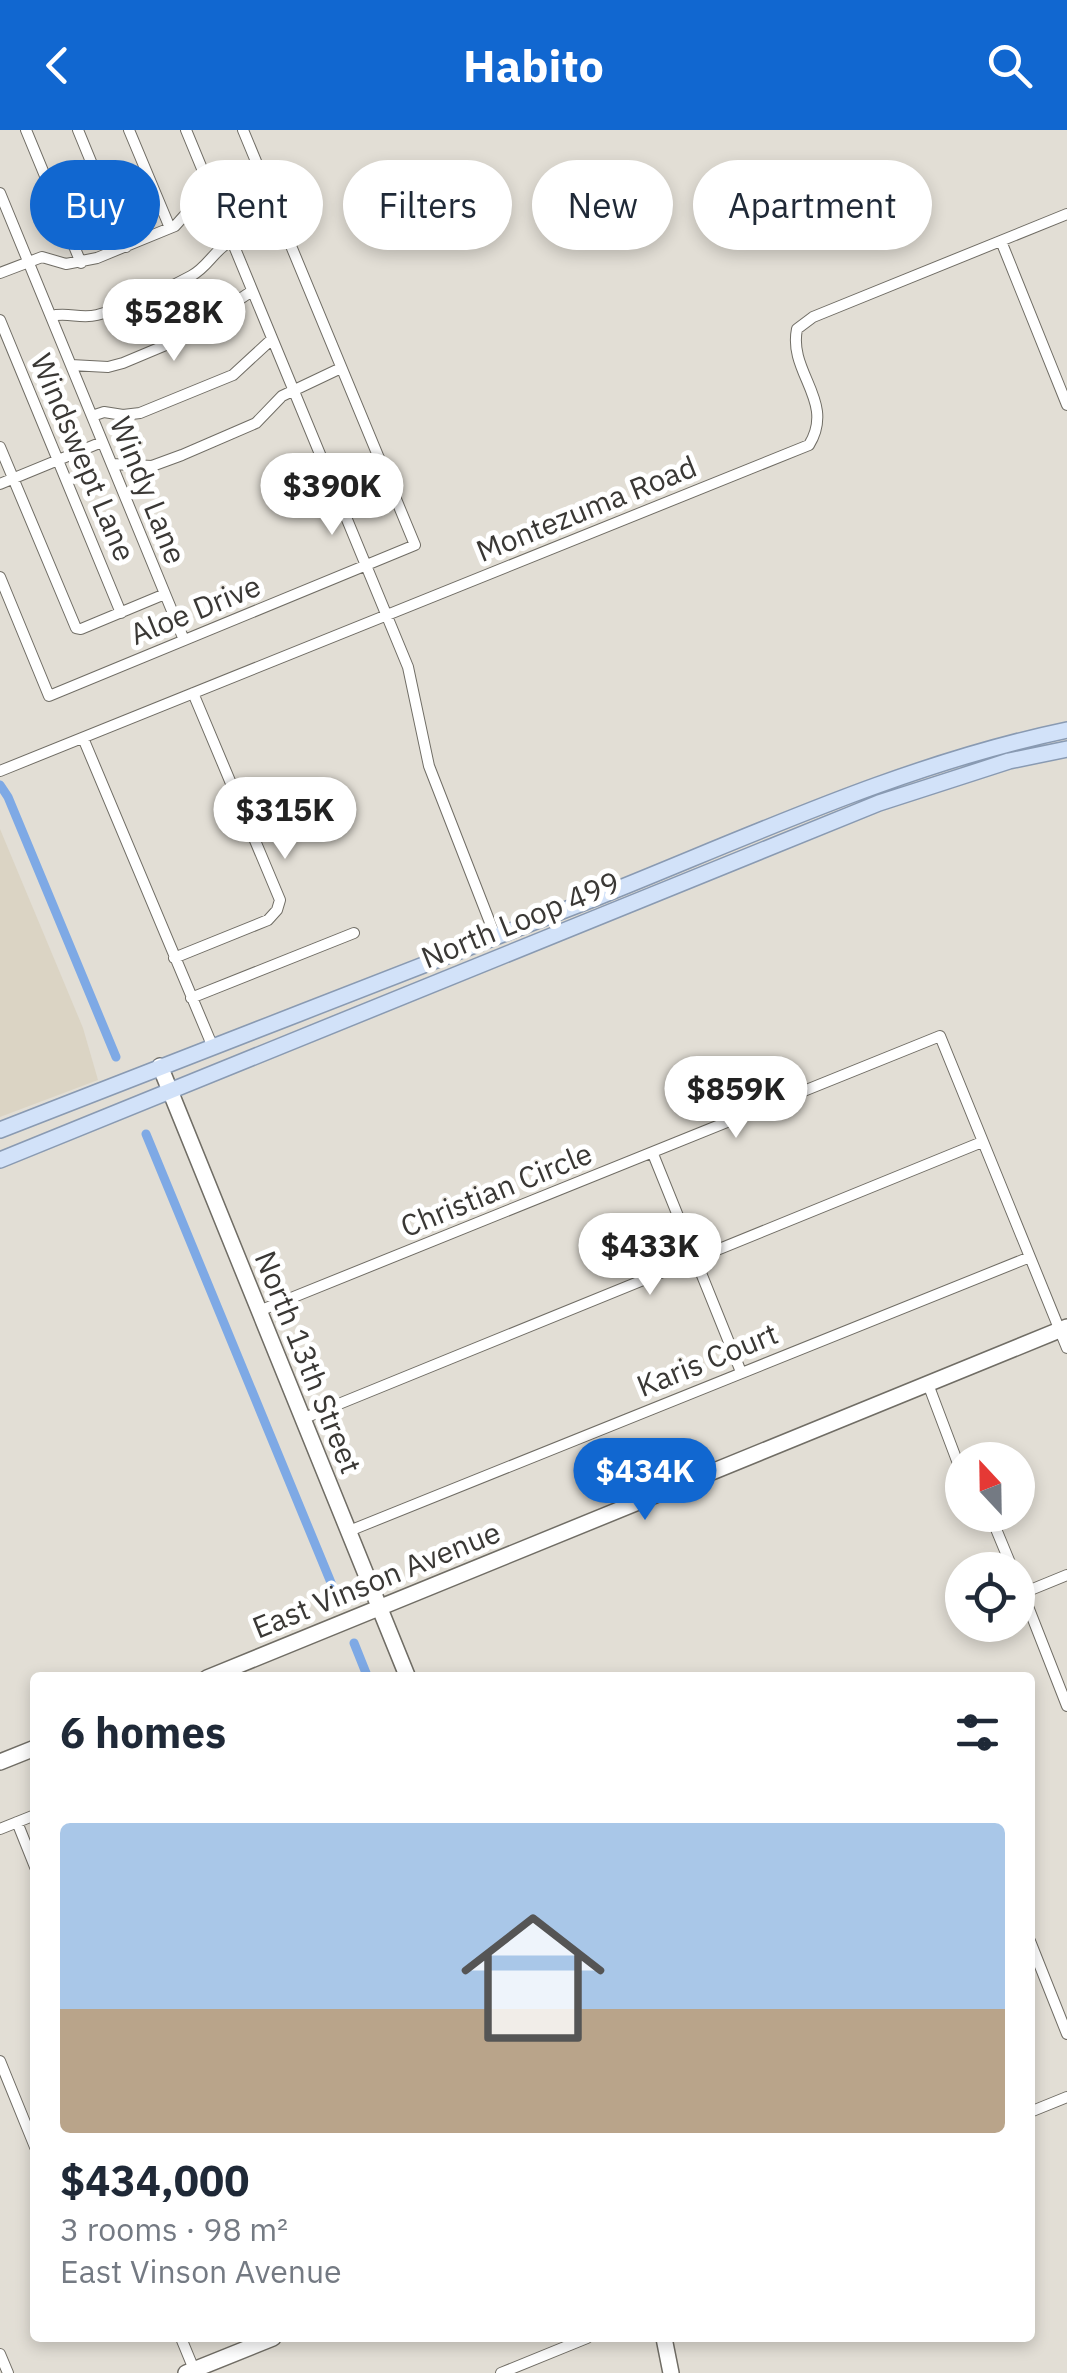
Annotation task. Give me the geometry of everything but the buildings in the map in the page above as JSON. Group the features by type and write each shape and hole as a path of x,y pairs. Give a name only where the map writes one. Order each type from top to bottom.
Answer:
{"main road":[{"name":"North Loop 499","path":"0,1130 928,766 1067,730"},
{"name":"North Loop 499","path":"0,1160 879,803 1009,761 1067,749"},
{"path":"374,1009 414,982 494,947 496,938"}],"street":[{"path":"26,130 81,264"},
{"path":"78,130 90,160"},
{"path":"129,130 170,228"},
{"path":"186,130 198,160"},
{"path":"112,464 152,466 256,424 276,401 341,368 242,130"},
{"name":"Windy Lane","path":"0,193 184,640"},
{"path":"1067,214 1001,241 1067,404"},
{"path":"160,232 180,221"},
{"name":"Montezuma Road","path":"0,772 809,445 818,430 817,406 794,342 797,329 812,317 1001,241"},
{"path":"0,273 42,257 81,264 118,250"},
{"path":"51,316 92,316 120,307 196,274 217,250"},
{"path":"236,250 388,615 414,688 429,766 496,938"},
{"path":"71,365 108,367 140,356 216,324 237,300 252,291"},
{"name":"Windswept Lane","path":"0,320 121,613"},
{"path":"92,416 104,412 140,413 217,382 240,371 272,339"},
{"name":"Aloe Drive","path":"0,576 49,696 415,545 341,368"},
{"path":"0,484 102,442"},
{"path":"0,446 76,628 165,594"},
{"path":"174,958 268,920 278,910 280,900 194,693"},
{"path":"83,738 212,1045"},
{"path":"191,998 354,933"},
{"name":"Christian Circle","path":"259,1311 940,1036 1030,1257 1064,1329 1067,1348"},
{"name":"North 13th Street","path":"160,1066 406,1672"},
{"path":"302,1419 982,1142"},
{"path":"653,1154 740,1372"},
{"name":"Karis Court","path":"348,1531 1030,1257"},
{"name":"East Vinson Avenue","path":"221,1672 1064,1329"},
{"path":"928,1384 950,1442"},
{"path":"1035,1588 1067,1575"},
{"path":"1035,1624 1067,1706"},
{"path":"0,1762 30,1750"},
{"path":"0,1829 30,1817"},
{"path":"17,1822 30,1854"},
{"path":"1035,1954 1067,2034"},
{"path":"0,2061 30,2135"},
{"path":"1035,2110 1067,2096"},
{"path":"182,2342 192,2372 263,2342"},
{"path":"500,2373 578,2342"},
{"path":"665,2342 671,2373"},
{"path":"0,2354 8,2373"}],"shaded area":[{"path":"0,829 83,1028 98,1080 0,1117"}],"waterway":[{"path":"0,785 116,1057"},
{"path":"146,1134 339,1602"},
{"path":"354,1643 366,1672"}]}
